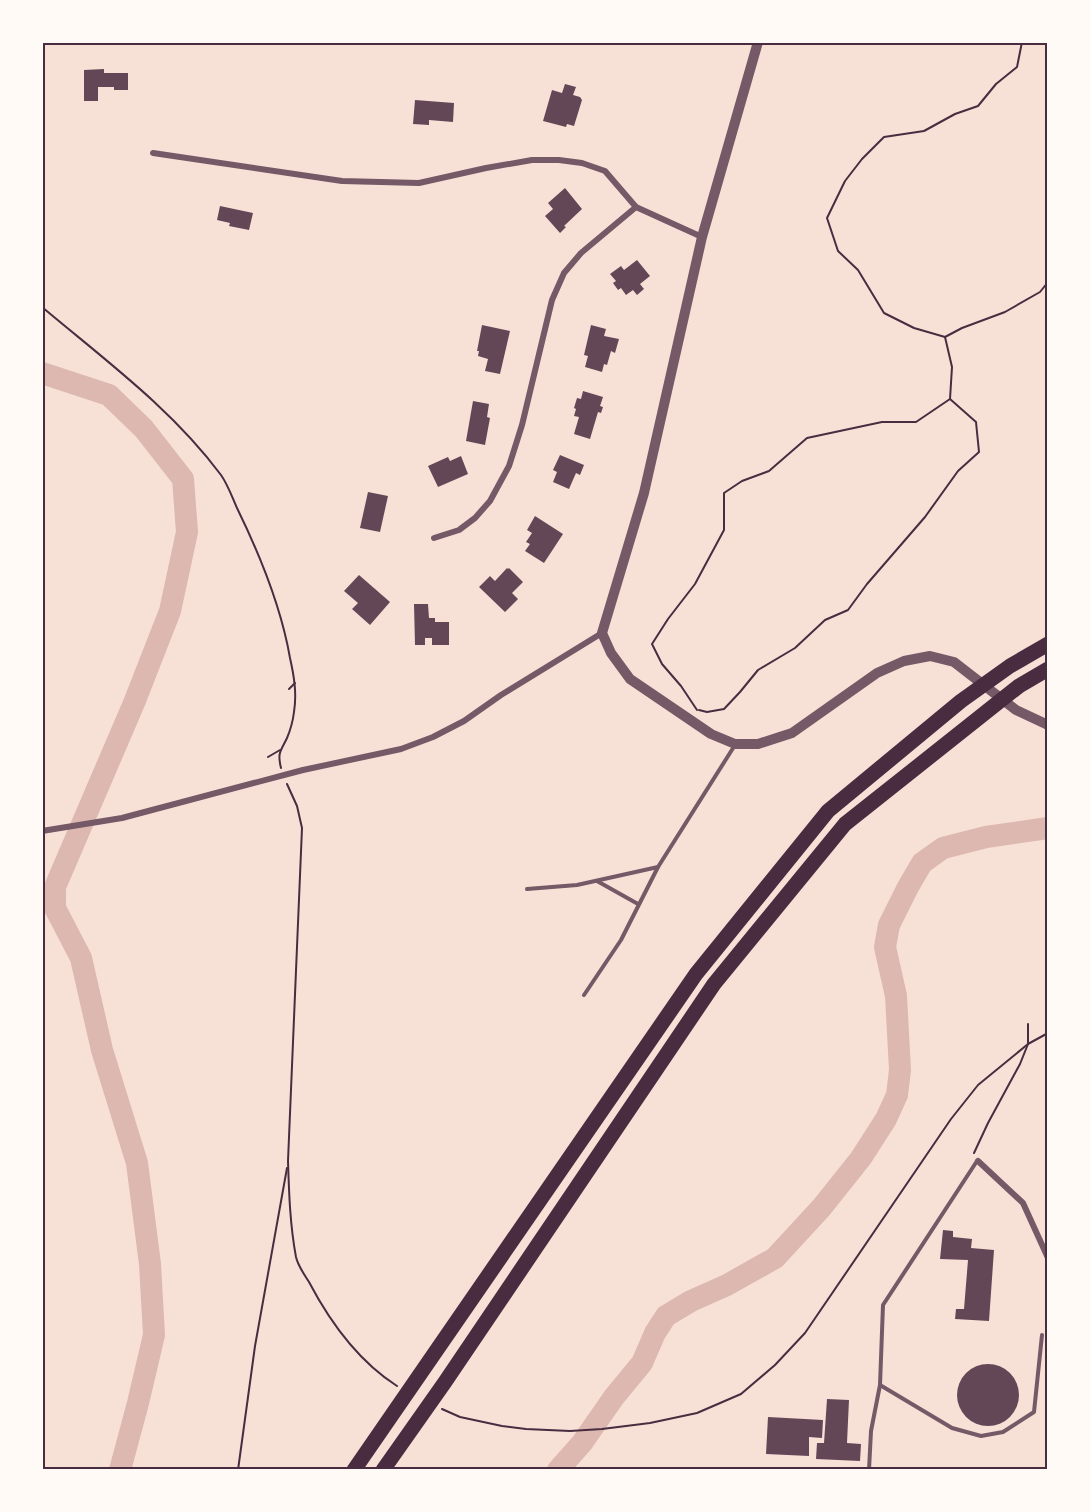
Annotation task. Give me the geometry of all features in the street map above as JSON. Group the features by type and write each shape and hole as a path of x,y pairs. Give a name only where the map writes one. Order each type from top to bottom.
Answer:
{"highway":[{"path":"354,1470 696,974 828,812 961,701 1010,666 1048,644"},
{"path":"383,1470 714,984 845,824 1019,686 1048,669"}],"street":[{"path":"758,42 702,237 644,493 602,633 610,654 630,679 711,734 735,744 758,744 792,734 877,673 904,661 930,656 954,662 1016,710 1048,725"},
{"path":"153,153 342,181 408,183 419,183 532,160 560,160 605,171 636,207 702,237"},
{"path":"434,538 459,530 475,518 490,501 509,466 522,425 552,300 564,273 581,253 636,207"},
{"path":"42,831 122,818 284,775 401,749 433,737 464,721 501,695 602,633"},
{"path":"978,1161 1023,1203 1048,1258"}],"lane":[{"path":"584,995 621,940 658,867 735,744"},
{"path":"527,889 577,885 658,867"},
{"path":"597,880 638,904"},
{"path":"869,1470 871,1431 880,1385 883,1305 978,1161"},
{"path":"880,1385 952,1428 981,1436 1003,1432 1034,1412 1042,1335"}],"path":[{"path":"1022,42 1017,67 996,84 978,105 955,114 924,131 884,137 862,159 845,181 828,218 838,251 858,270 884,313 914,328 945,337 1005,312 1040,292 1048,282"},
{"path":"42,308 151,397 188,435 222,477 248,530 272,588 295,683 294,713 278,758 297,806 302,828 288,1161 290,1213 297,1260 320,1304 349,1345 382,1376 402,1389"},
{"path":"945,337 952,367 950,399"},
{"path":"697,710 663,664 652,644 695,584 723,530 724,493 742,481 769,471 807,438 882,422 916,422 950,399"},
{"path":"669,705 707,712 724,709 758,670 795,648 825,620 848,610 867,584 925,517 958,471 979,452 976,423 950,399"},
{"path":"295,683 289,691 295,691"},
{"path":"268,757 280,750"},
{"path":"978,1161 974,1154 1028,1044 1029,1023"},
{"path":"441,1409 481,1423 526,1429 570,1431 650,1423 697,1413 741,1394 775,1365 805,1333 951,1119 978,1085 1028,1044 1048,1033"},
{"path":"238,1470 255,1346 288,1161"}],"building":[{"path":"104,69 104,73 128,73 128,90 98,87 98,101 84,101 84,70"},
{"path":"565,84 576,87 573,95 582,100 574,126 567,124 566,127 543,121 552,90 562,93"},
{"path":"415,100 454,103 453,122 429,120 429,125 413,124"},
{"path":"565,188 582,209 560,233 545,216 553,209 548,203"},
{"path":"220,206 253,213 249,230 229,226 230,223 217,220"},
{"path":"637,260 650,276 640,284 644,289 637,295 633,290 626,295 621,288 618,290 613,283 616,281 610,274 621,266 624,270"},
{"path":"482,325 510,331 500,374 485,371 488,359 478,356"},
{"path":"591,325 606,329 604,336 619,339 615,353 611,351 607,365 604,364 602,372 585,367 588,356 584,355"},
{"path":"583,391 603,397 600,406 603,407 601,413 598,412 590,439 574,434 579,417 574,416 576,409 574,408 577,398 581,399"},
{"path":"473,401 489,404 487,417 490,418 485,445 466,441"},
{"path":"560,455 584,465 580,475 576,473 569,489 553,482 557,472 553,470"},
{"path":"461,456 468,474 438,487 428,466 448,457 450,461"},
{"path":"368,492 388,496 380,532 360,528"},
{"path":"535,516 563,534 544,563 525,551 530,544 526,542 532,533 527,530"},
{"path":"507,568 523,582 512,593 518,599 505,612 479,587 490,576 495,581"},
{"path":"359,575 390,602 370,625 352,609 358,603 344,591"},
{"path":"414,604 428,604 429,618 435,618 435,622 449,622 449,645 432,645 432,638 425,638 425,645 415,645"},
{"path":"943,1230 953,1231 953,1237 972,1239 971,1248 994,1250 989,1321 955,1319 956,1309 964,1309 968,1260 940,1259"},
{"path":"982,1364 994,1364 1010,1373 1017,1383 1019,1395 1017,1407 1010,1417 994,1426 982,1426 971,1421 962,1412 957,1401 957,1389 962,1378 971,1369"},
{"path":"827,1399 849,1400 847,1443 861,1444 860,1461 816,1459 817,1443 824,1443"},
{"path":"768,1417 823,1420 822,1438 809,1437 809,1456 766,1454"}],"waterway":[{"path":"42,373 109,395 144,429 183,479 187,532 170,611 134,703 55,887 55,908 81,958 102,1050 137,1163 150,1264 154,1335 120,1470"},
{"path":"558,1470 582,1443 614,1397 642,1363 655,1333 666,1316 775,1258 822,1207 861,1158 886,1119 897,1095 900,1070 896,996 885,947 889,925 922,863 943,848 986,837 1048,828"}]}
